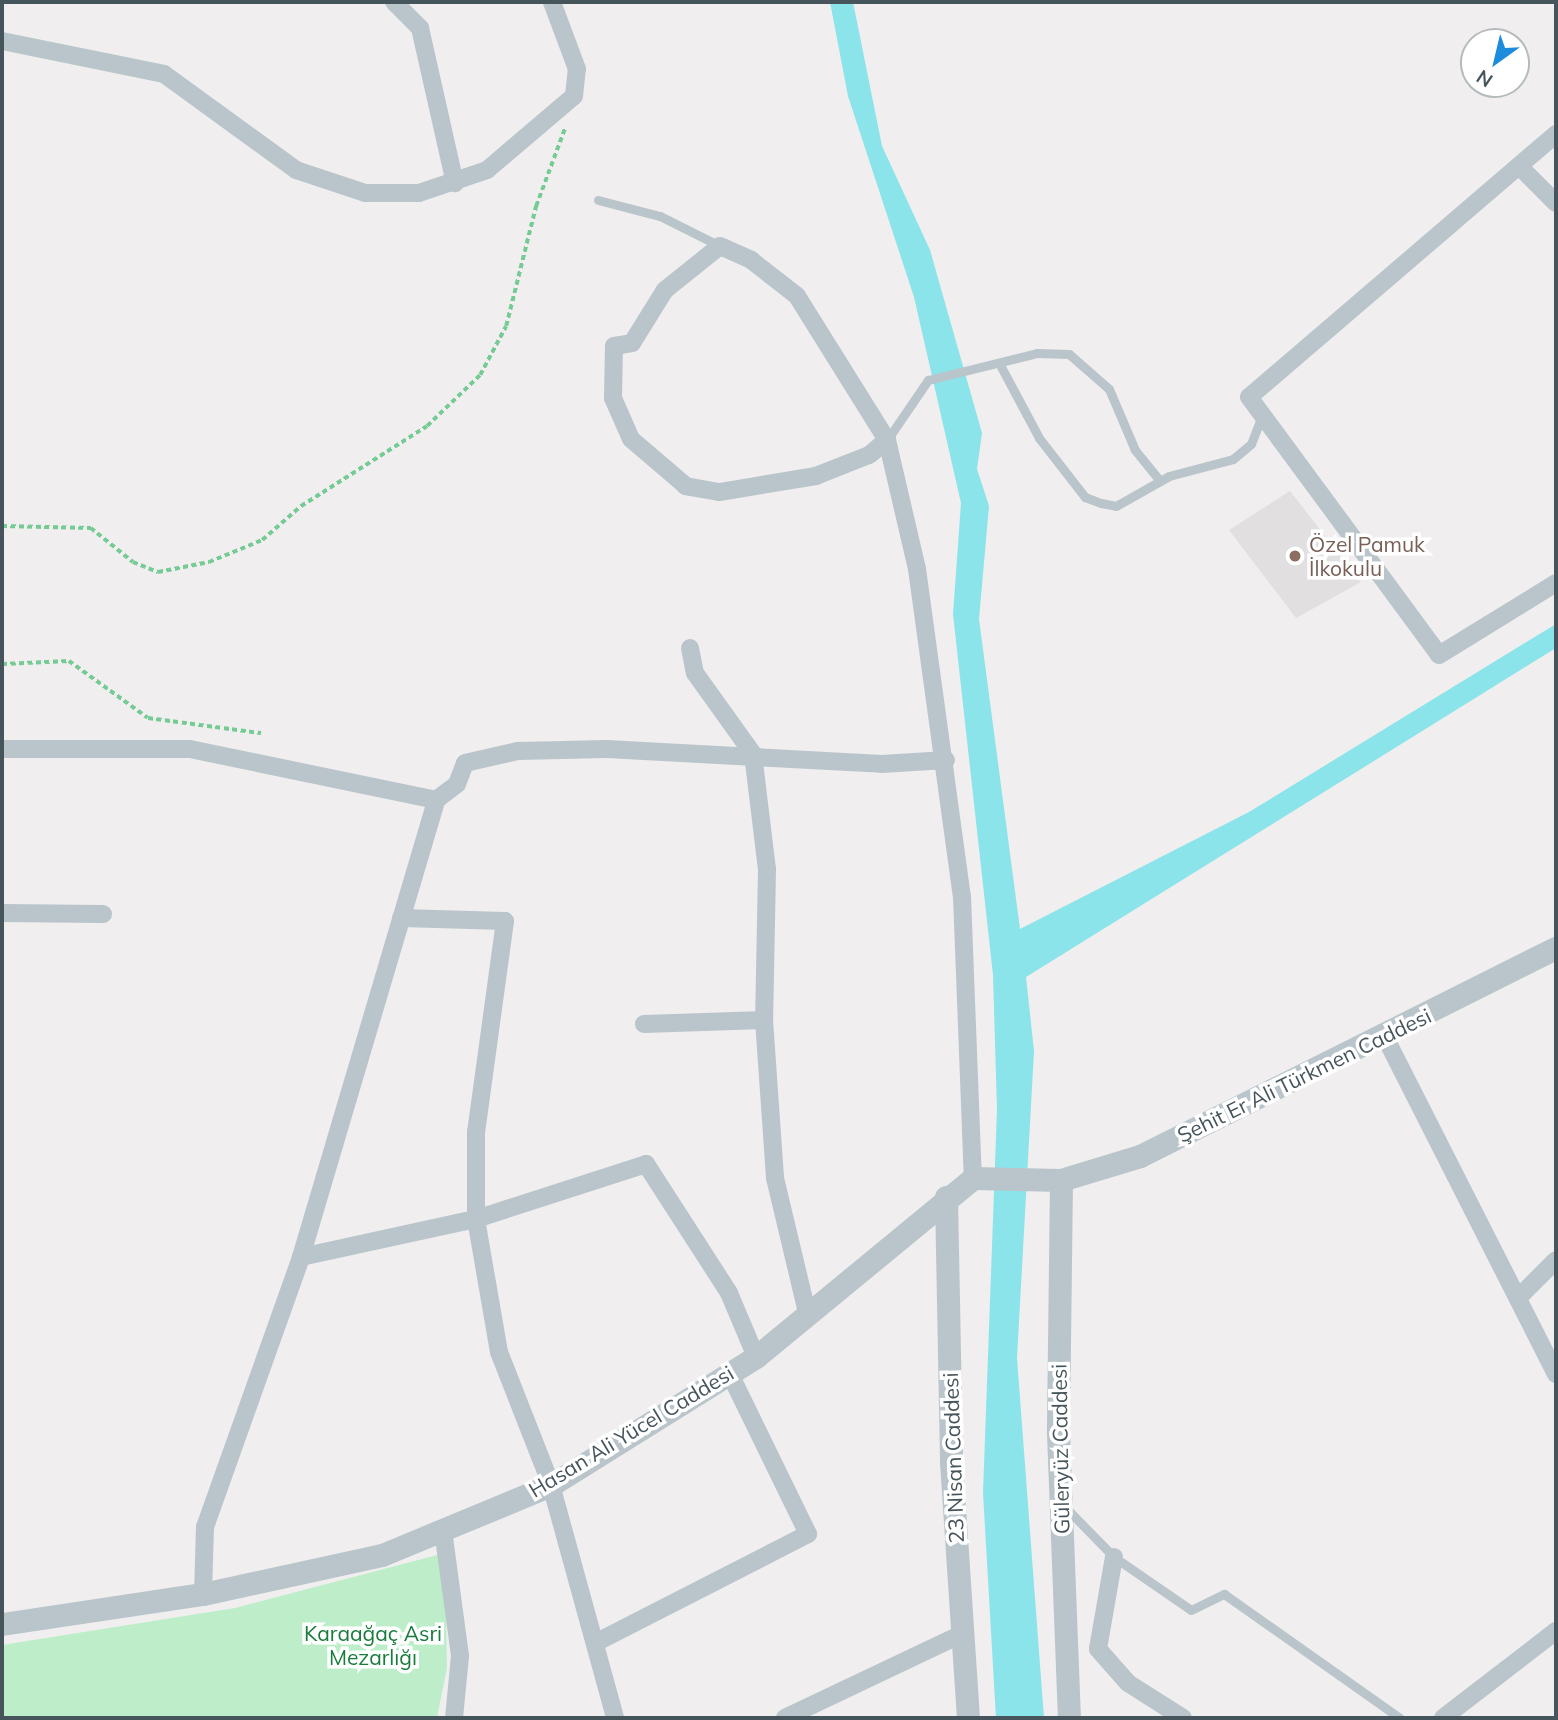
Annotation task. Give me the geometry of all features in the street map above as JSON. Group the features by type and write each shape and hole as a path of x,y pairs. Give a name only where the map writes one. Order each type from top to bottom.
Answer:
{"street":[{"path":"394,2 420,28 455,183"},
{"path":"2,41 164,74 296,170 330,185 365,193 419,193 455,183 529,139 574,96 577,69 552,2"},
{"path":"1556,134 1249,397 1439,655 1556,583"},
{"path":"1519,166 1556,203"},
{"path":"887,440 869,455 816,476 719,492 686,486 631,439 613,398 614,346 632,343 665,290 720,246 751,260 797,296 887,440 904,498 946,760 963,909 973,1178 1052,1181"},
{"path":"690,648 695,673 753,754 767,869 764,1020 775,1178 807,1316"},
{"path":"2,749 190,749 436,800"},
{"path":"203,1594 205,1527 301,1257 436,800 457,783 466,763 518,751 753,754 882,764 946,760"},
{"path":"2,913 103,914"},
{"path":"401,918 505,921 476,1132 476,1219 499,1352 551,1485 597,1642 615,1718"},
{"name":"Şehit Er Ali Türkmen Caddesi","path":"1052,1181 1140,1156 1385,1037 1556,948"},
{"path":"643,1024 764,1020"},
{"path":"1385,1037 1521,1295 1556,1374"},
{"path":"301,1257 476,1219 646,1164 729,1293 756,1357"},
{"name":"Hasan Ali Yücel Caddesi","path":"2,1624 203,1594 382,1555 551,1485 756,1357 946,1196 973,1178"},
{"name":"Güleryüz Caddesi","path":"1052,1181 1059,1502 1069,1718"},
{"name":"23 Nisan Caddesi","path":"946,1196 962,1634 968,1718"},
{"path":"1521,1295 1556,1260"},
{"path":"597,1642 808,1534 729,1372"},
{"path":"443,1530 460,1656 454,1718"},
{"path":"1114,1557 1098,1649 1128,1683 1183,1718"},
{"path":"1443,1718 1556,1631"},
{"path":"785,1718 962,1634"}],"lane":[{"path":"598,200 660,216 720,246"},
{"path":"887,440 928,380 1038,353 1069,354 1093,369 1110,389 1135,450 1160,481"},
{"path":"999,363 1039,438 1085,497 1116,506 1160,481 1233,459 1251,444 1262,415"},
{"path":"1059,1502 1114,1557 1191,1609 1224,1594 1400,1718"}],"path":[{"path":"2,526 91,528 133,562 158,572 209,562 262,540 302,506 426,425 480,375 506,326 536,206 574,96"},
{"path":"2,664 69,662 148,718 261,733"}],"shaded area":[{"name":"Özel Pamuk İlkokulu","path":"1290,491 1361,582 1296,618 1229,530"}],"green space":[{"name":"Karaağaç Asri Mezarlığı","path":"445,1553 447,1668 437,1718 2,1718 2,1645 235,1608"}],"water":[{"path":"830,2 853,2 882,146 930,250 982,433 977,469 989,506 979,619 1020,929 1249,812 1556,624 1556,648 1026,977 1034,1051 1017,1358 1044,1718 996,1718 983,1493 997,1109 993,975 953,614 961,503 914,297 848,96"}],"place":[{"name":"Özel Pamuk İlkokulu","path":"1295,556"}]}
